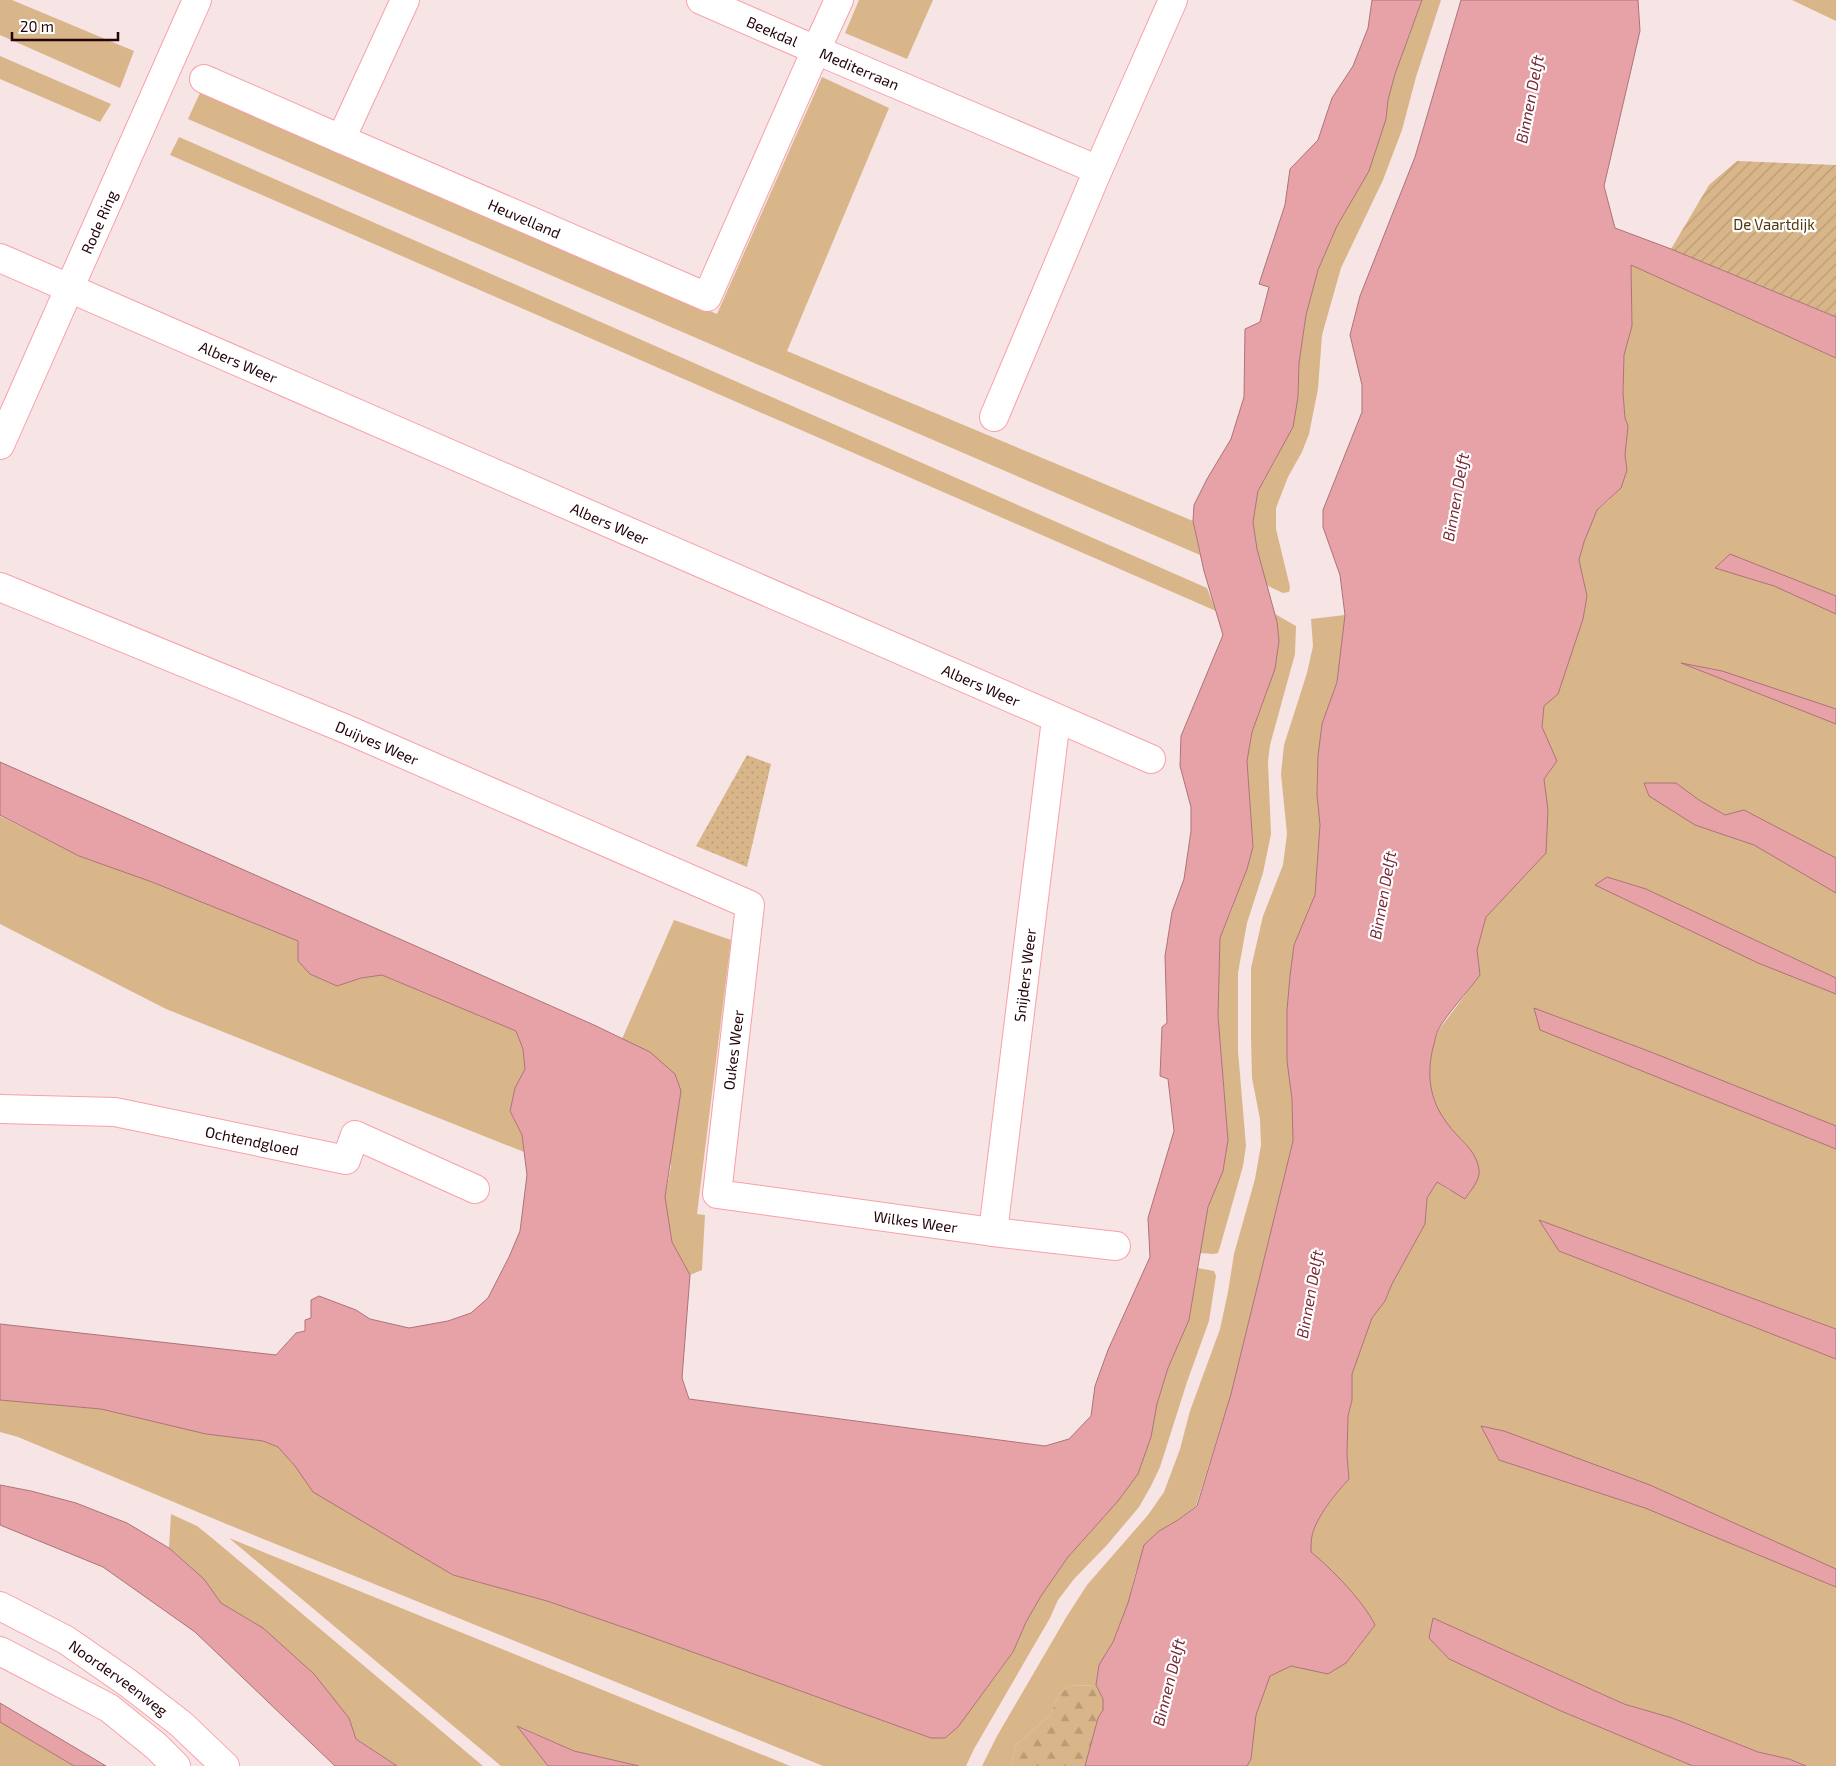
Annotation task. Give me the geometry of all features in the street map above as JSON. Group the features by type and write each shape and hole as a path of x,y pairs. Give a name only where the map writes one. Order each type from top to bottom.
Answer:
{"street":[{"name":"Rode Ring","path":"0,445 197,0"},
{"path":"341,139 405,0"},
{"name":"Beekdal","path":"701,0 816,50"},
{"path":"816,50 839,0"},
{"path":"994,417 1098,170 1173,0"},
{"name":"Mediterraan","path":"708,297 816,50 1098,170"},
{"name":"Heuvelland","path":"204,80 708,297"},
{"name":"Albers Weer","path":"0,258 1151,759"},
{"name":"Duijves Weer","path":"0,587 346,729 750,905"},
{"name":"Snijders Weer","path":"993,1232 1056,719"},
{"name":"Oukes Weer","path":"717,1194 750,905"},
{"name":"Ochtendgloed","path":"0,1109 115,1112 346,1160 356,1135 475,1189"},
{"name":"Wilkes Weer","path":"717,1194 993,1232 1116,1246"},
{"name":"Noorderveenweg","path":"0,1606 66,1640 128,1683 181,1724 225,1766"},
{"name":"Noorderveenweg","path":"0,1651 109,1708 156,1746 176,1766"}],"green space":[{"path":"0,0 12,0 134,51 120,88 0,35"},
{"path":"859,0 933,0 907,59 845,33"},
{"path":"1422,0 1441,0 1416,77 1402,130 1383,180 1341,268 1322,335 1318,389 1309,434 1302,452 1288,477 1276,508 1276,529 1290,587 1289,592 1283,593 1266,585 1257,549 1253,522 1258,491 1276,459 1298,397 1299,363 1306,315 1318,270 1337,226 1369,171 1386,119 1388,100 1395,74"},
{"path":"1792,0 1836,0 1836,21"},
{"path":"0,56 111,104 100,122 0,79"},
{"path":"822,77 889,108 787,351 1193,521 1200,555 188,119 200,93 717,314"},
{"path":"179,137 1207,588 1216,611 170,155"},
{"name":"De Vaartdijk","path":"1737,161 1836,165 1836,317 1671,249 1709,185"},
{"path":"1631,265 1836,358 1836,1329 1540,1221 1559,1251 1836,1359 1836,1766 1806,1766 1789,1759 1758,1752 1672,1718 1624,1704 1433,1618 1429,1638 1449,1659 1561,1711 1693,1766 1247,1766 1251,1759 1256,1715 1270,1676 1291,1666 1355,1652 1375,1625 1363,1606 1346,1586 1311,1552 1312,1536 1322,1513 1349,1479 1347,1455 1348,1416 1352,1400 1352,1374 1372,1318 1385,1301 1392,1284 1425,1224 1427,1198 1437,1182 1450,1191 1466,1144 1447,1125 1437,1108 1429,1082 1430,1056 1438,1031 1480,975 1477,950 1486,917 1504,897 1548,810 1544,779 1557,761 1542,727 1544,705 1558,693 1583,619 1587,596 1579,560 1584,542 1597,510 1609,500 1627,470 1625,455 1628,427 1625,418 1623,393 1624,355 1632,326"},
{"path":"1275,614 1296,626 1295,654 1270,745 1268,762 1271,834 1263,873 1247,923 1238,973 1238,1051 1246,1146 1243,1166 1218,1253 1200,1253 1208,1207 1223,1171 1228,1140 1218,1016 1220,938 1253,847 1247,761 1252,732 1275,669 1279,641"},
{"path":"1345,615 1337,682 1322,724 1318,756 1317,795 1320,825 1315,895 1294,945 1290,976 1287,1010 1287,1060 1292,1099 1293,1141 1231,1394 1196,1506 1178,1520 1159,1531 1136,1571 1128,1603 1113,1642 1099,1665 1096,1685 1069,1686 1060,1693 1050,1715 1016,1745 1011,1766 982,1766 997,1736 1087,1585 1148,1515 1164,1492 1180,1449 1190,1411 1220,1329 1234,1254 1255,1179 1261,1145 1260,1119 1252,1078 1251,968 1263,916 1283,865 1287,834 1281,774 1284,745 1307,673 1313,646 1311,619"},
{"path":"747,755 771,764 747,867 696,846"},
{"path":"0,816 79,856 152,882 298,941 310,974 337,986 361,978 382,975 516,1031 523,1049 525,1069 515,1088 510,1111 522,1135 524,1152 166,1009 0,924"},
{"path":"674,920 731,940 697,1214 705,1215 702,1270 690,1275 672,1242 665,1197 671,1166 622,1039"},
{"path":"1198,1268 1214,1271 1216,1276 1209,1321 1160,1467 1139,1507 1107,1545 1074,1579 1058,1600 1050,1618 966,1766 823,1766 224,1523 18,1437 0,1432 0,1400 101,1409 206,1434 263,1441 278,1447 295,1466 452,1575 547,1601 931,1738 975,1704 1013,1652 1026,1622 1041,1596 1068,1557 1118,1501 1138,1474 1151,1437 1157,1404 1168,1368 1189,1320"},
{"path":"171,1514 197,1526 212,1538 483,1766 397,1766 356,1739 349,1718 263,1628 221,1603 204,1579 169,1548"},
{"path":"229,1538 790,1766 639,1766 574,1751 518,1726 548,1766 501,1766"},
{"path":"1096,1685 1103,1699 1103,1710 1098,1718 1085,1766 1011,1766 1016,1745 1050,1715 1060,1693 1069,1686"},
{"path":"0,1722 74,1766 0,1766"}],"water":[{"path":"1372,0 1422,0 1395,74 1388,100 1386,119 1369,171 1337,226 1318,270 1306,315 1299,363 1298,397 1293,427 1258,491 1253,522 1257,549 1277,622 1279,641 1275,669 1252,732 1247,761 1253,847 1247,869 1220,938 1218,1016 1228,1140 1223,1171 1208,1207 1189,1320 1168,1368 1157,1404 1151,1437 1138,1474 1118,1501 1068,1557 1041,1596 1026,1622 1013,1652 958,1727 945,1738 931,1738 547,1601 453,1575 313,1492 295,1466 278,1447 263,1441 206,1434 101,1409 0,1400 0,1324 276,1355 296,1333 305,1331 305,1320 311,1318 311,1300 319,1296 356,1310 370,1319 409,1328 448,1321 471,1313 488,1298 520,1231 527,1175 522,1135 510,1111 515,1088 525,1069 523,1049 516,1031 382,975 361,978 337,986 310,974 298,961 298,941 152,882 79,856 0,815 0,762 594,1025 650,1052 675,1074 681,1091 665,1197 672,1242 690,1275 682,1378 689,1399 1045,1446 1069,1439 1091,1416 1095,1386 1108,1350 1150,1257 1148,1218 1174,1131 1168,1079 1160,1076 1162,1027 1167,1023 1165,956 1172,912 1184,879 1191,831 1191,807 1180,766 1181,736 1223,635 1204,571 1193,521 1194,505 1231,439 1244,397 1245,329 1260,322 1269,287 1259,284 1285,205 1290,169 1318,140 1332,98 1353,66 1368,28"},
{"name":"Binnen Delft","path":"1461,0 1638,0 1640,31 1604,186 1615,228 1836,317 1836,358 1631,265 1632,326 1624,355 1623,393 1625,418 1628,426 1625,455 1627,470 1621,488 1597,510 1584,542 1579,560 1587,596 1583,619 1558,694 1544,706 1542,727 1557,761 1544,779 1548,810 1546,853 1486,917 1477,950 1480,975 1438,1030 1430,1065 1431,1085 1436,1105 1451,1129 1466,1144 1474,1156 1479,1169 1478,1177 1465,1199 1437,1182 1427,1198 1425,1224 1392,1284 1385,1301 1372,1318 1352,1374 1352,1400 1348,1416 1347,1455 1349,1479 1322,1513 1312,1536 1311,1552 1346,1586 1363,1606 1375,1625 1346,1663 1328,1674 1291,1666 1270,1676 1256,1715 1251,1759 1247,1766 1085,1766 1098,1718 1103,1710 1103,1699 1096,1685 1099,1665 1113,1642 1128,1603 1144,1545 1159,1531 1197,1506 1231,1394 1293,1141 1292,1099 1287,1061 1287,1010 1290,976 1294,945 1315,895 1320,825 1317,795 1318,756 1322,724 1337,682 1345,615 1340,575 1323,527 1323,510 1362,412 1362,385 1350,335 1360,296 1415,157"},
{"path":"1730,554 1836,596 1836,614 1774,586 1715,568"},
{"path":"1681,663 1722,671 1836,709 1836,724"},
{"path":"1644,783 1676,783 1699,800 1725,815 1744,810 1836,858 1836,893 1754,845 1695,825 1649,796"},
{"path":"1607,877 1646,889 1836,978 1836,994 1758,963 1595,885"},
{"path":"1534,1008 1651,1052 1836,1126 1836,1149 1540,1030"},
{"path":"1539,1220 1836,1329 1836,1359 1559,1251"},
{"path":"1481,1426 1504,1431 1650,1485 1836,1569 1836,1587 1645,1508 1499,1460"},
{"path":"0,1485 76,1503 127,1523 169,1548 204,1579 221,1603 263,1628 314,1674 349,1718 356,1739 397,1766 335,1766 195,1632 103,1567 0,1525"},
{"path":"1433,1618 1624,1704 1672,1718 1758,1752 1789,1759 1806,1766 1693,1766 1561,1711 1449,1659 1429,1638"},
{"path":"0,1703 106,1766 74,1766 0,1722"},
{"path":"517,1726 574,1751 639,1766 548,1766"}]}
